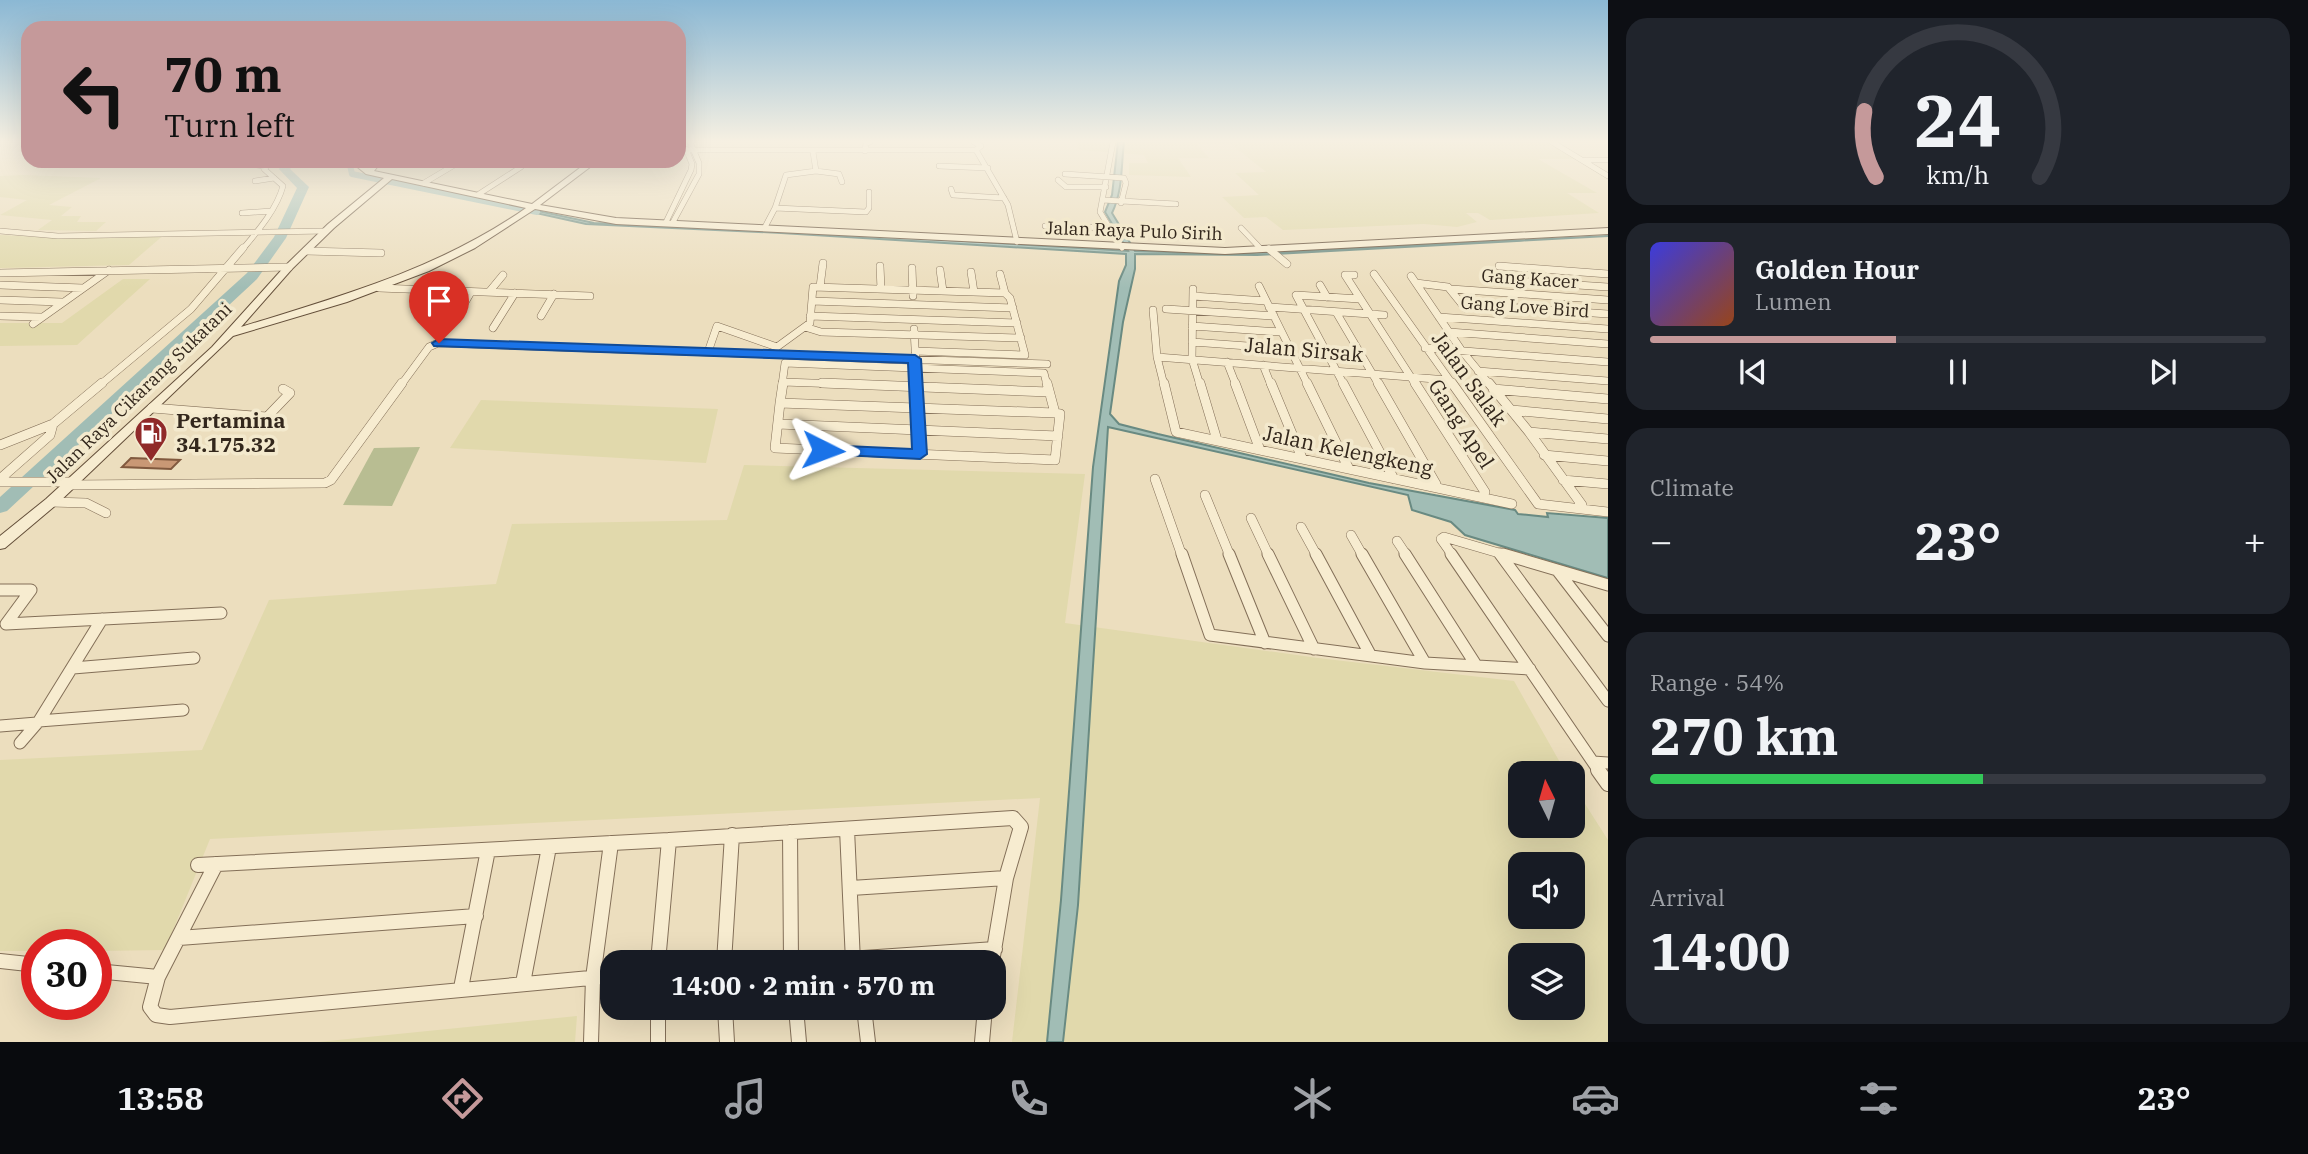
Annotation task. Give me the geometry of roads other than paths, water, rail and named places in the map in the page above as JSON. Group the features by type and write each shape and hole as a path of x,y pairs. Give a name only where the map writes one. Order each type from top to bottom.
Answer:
{"street":[{"path":"0,445 53,424 184,316 258,231 282,191"},
{"name":"Jalan Raya Cikarang Sukatani","path":"0,544 51,502 229,335 285,267 370,191"},
{"name":"Jalan Raya Pulo Sirih","path":"462,191 530,209 590,218 669,222 694,227 765,227 1128,248 1269,251 1608,231"},
{"path":"479,194 484,191"},
{"path":"229,335 379,288 452,257 530,209 554,191"},
{"path":"765,227 781,191"},
{"path":"952,191 954,195 1004,198"},
{"path":"1000,191 1017,242"},
{"path":"1106,191 1101,215 1128,248"},
{"path":"1120,203 1124,191"},
{"path":"669,222 678,197 687,192"},
{"path":"669,222 687,192"},
{"path":"775,208 866,212 869,208 869,192"},
{"path":"1105,200 1120,203 1176,204"},
{"path":"242,213 271,211"},
{"path":"1045,226 1112,228"},
{"path":"1241,229 1287,264"},
{"path":"0,231 58,236 326,230"},
{"path":"306,251 381,253"},
{"path":"1540,260 1549,270"},
{"path":"1570,261 1582,272"},
{"path":"820,287 823,263"},
{"path":"880,266 881,289"},
{"path":"2,275 285,267"},
{"path":"1499,267 1608,274"},
{"path":"912,268 920,454"},
{"path":"33,324 110,270"},
{"path":"940,270 943,291"},
{"path":"971,272 974,292"},
{"path":"780,403 1060,414 1055,460 775,448 780,403 785,363 1025,355 1010,298 1005,293 1000,274"},
{"name":"Jalan Salak","path":"1374,274 1538,504 1608,512"},
{"path":"489,292 503,275"},
{"path":"851,288 852,275"},
{"name":"Gang Apel","path":"1354,275 1345,275 1485,492"},
{"name":"Gang Kacer","path":"1439,317 1414,280 1444,285 1451,289 1608,300"},
{"path":"1500,280 1608,287"},
{"path":"0,285 86,285"},
{"path":"1320,285 1327,296"},
{"path":"1259,286 1349,469"},
{"path":"708,352 717,326 777,347 810,323 813,287 1005,293"},
{"path":"379,288 590,296"},
{"path":"1451,289 1474,319"},
{"path":"424,309 434,292"},
{"path":"460,311 471,292"},
{"path":"493,328 515,293"},
{"path":"1217,440 1192,359 1193,293 1304,310 1384,315"},
{"path":"541,316 554,294"},
{"path":"1360,299 1296,295 1394,479"},
{"path":"0,300 63,302"},
{"path":"812,301 1013,308"},
{"path":"1462,304 1608,314"},
{"path":"1166,309 1274,316"},
{"path":"1153,310 1157,357"},
{"path":"1336,312 1436,484"},
{"path":"0,316 41,317"},
{"path":"810,316 1017,323"},
{"path":"1439,317 1462,351 1529,432 1582,505"},
{"name":"Gang Love Bird","path":"1439,317 1608,329"},
{"path":"1192,326 1281,332"},
{"path":"805,327 821,332 1021,338"},
{"path":"1449,332 1608,344"},
{"path":"1192,342 1290,349"},
{"path":"0,481 326,483 331,480 429,347 439,343 1047,364"},
{"path":"1425,348 1608,362"},
{"name":"Jalan Sirsak","path":"1157,357 1448,380"},
{"name":"Jalan Kelengkeng","path":"1157,357 1176,432 1512,504"},
{"path":"915,360 1044,373 1055,413"},
{"path":"1227,362 1260,450"},
{"path":"1263,365 1302,458"},
{"path":"1478,371 1608,381"},
{"path":"783,382 1049,392"},
{"path":"152,408 267,417 290,393 283,389"},
{"path":"1493,389 1608,399"},
{"path":"1511,410 1608,419"},
{"path":"0,481 50,435 53,424"},
{"path":"778,424 1058,436"},
{"path":"1529,432 1608,439"},
{"path":"1544,455 1608,461"},
{"path":"1155,479 1209,633 1214,636 1425,663 1530,669"},
{"path":"1563,480 1608,484"},
{"path":"1205,495 1265,643"},
{"path":"51,502 86,503 106,513"},
{"path":"1251,518 1314,649"},
{"path":"1301,527 1371,656"},
{"path":"1351,535 1425,663"},
{"path":"1608,584 1444,537 1441,539 1608,783"},
{"path":"1397,541 1476,666"},
{"path":"1500,554 1608,701"},
{"path":"1556,570 1608,636"},
{"path":"0,590 31,590 3,630"},
{"path":"3,630 102,620 221,613"},
{"path":"20,743 38,722 102,620"},
{"path":"73,667 194,658"},
{"path":"0,726 183,710"},
{"path":"1593,762 1608,763"},
{"path":"198,865 549,847 1013,818 1021,827 1006,878 994,950"},
{"path":"847,829 853,950"},
{"path":"790,832 791,950"},
{"path":"725,950 733,835"},
{"path":"659,950 669,840"},
{"path":"591,1042 593,978 611,843"},
{"path":"523,983 549,847"},
{"path":"461,988 488,850"},
{"path":"216,864 158,977 150,1007 156,1015 170,1017 600,977"},
{"path":"851,888 1006,878"},
{"path":"179,938 476,916"},
{"path":"0,961 21,963"},
{"path":"112,973 158,977"},
{"path":"658,1020 658,1042"},
{"path":"726,1020 727,1042"},
{"path":"797,1020 799,1042"},
{"path":"865,1020 868,1042"},
{"path":"982,1042 984,1020"}],"water":[{"path":"1112,191 1119,191 1112,213 1135,251 1232,254 1608,236 1257,255 1135,254 1135,269 1123,322 1110,414 1119,424 1369,483 1515,510 1518,514 1548,517 1547,513 1608,518 1608,578 1465,535 1451,522 1412,510 1408,495 1108,427 1078,905 1063,1042 1047,1042 1061,900 1093,467 1119,281 1126,265 1126,254 586,224 522,210 524,208 594,223 782,230 1128,251 1105,212"}],"waterway":[{"path":"0,507 252,276 280,238 301,191"},
{"path":"433,191 537,212"}],"place":[{"name":"Pertamina 34.175.32","path":"151,463"}]}
